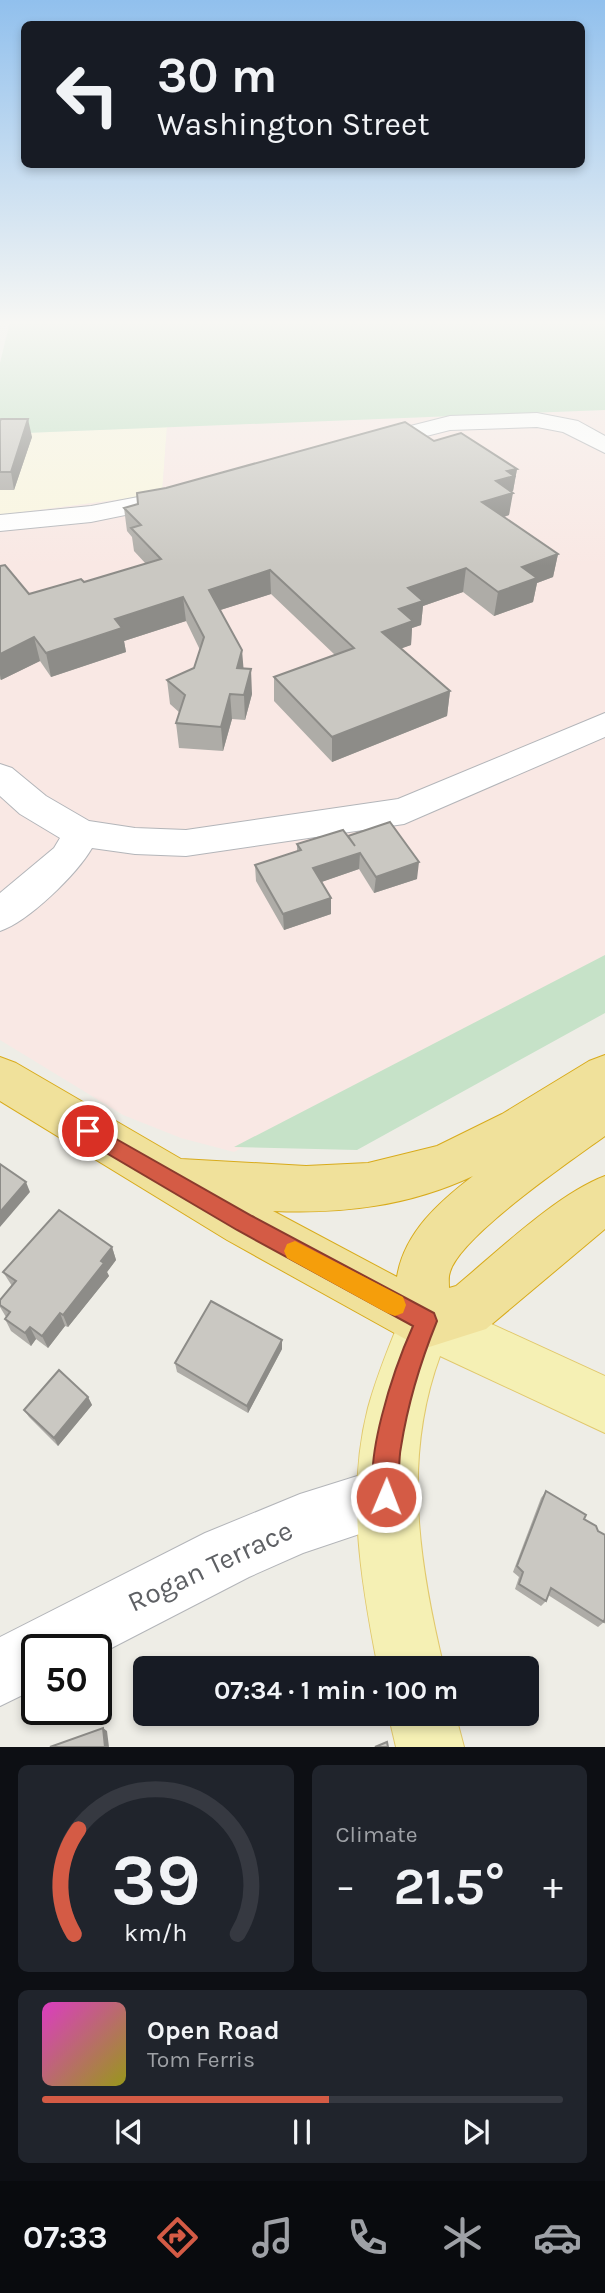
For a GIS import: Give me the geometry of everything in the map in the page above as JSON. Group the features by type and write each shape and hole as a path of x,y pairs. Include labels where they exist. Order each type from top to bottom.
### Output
{"highway":[{"path":"170,1180 227,1186 298,1188 361,1185 401,1179 429,1171 541,1117 605,1075"},
{"path":"0,1077 170,1180 426,1321 467,1310 475,1305 535,1253 605,1199"},
{"path":"426,1321 422,1278 425,1265 439,1239 497,1189 605,1110"}],"main road":[{"path":"409,1656 392,1564 386,1497 387,1459 396,1405 410,1357 426,1321 605,1405"},
{"path":"424,1726 430,1747"}],"street":[{"path":"342,451 441,424 537,420 570,426 605,446"},
{"path":"0,523 102,512 194,493"},
{"path":"0,776 33,806 82,833 135,841 186,843 404,811 605,724"},
{"path":"0,916 67,858 82,833"},
{"name":"Rogan Terrace","path":"72,1634 227,1555 300,1524 386,1497"},
{"name":"Rogan Terrace","path":"0,1673 21,1661"}],"shaded area":[{"path":"605,410 605,956 234,1152 181,1138 123,1115 0,1040 0,515 162,494 167,427"},
{"path":"167,427 162,494 0,515 0,434"}],"green space":[{"path":"0,403 605,403 605,410 0,434"},
{"path":"605,955 605,1013 357,1150 234,1147"}],"building":[{"path":"1,419 28,419 11,472 0,472"},
{"path":"405,422 434,441 461,433 517,469 507,471 514,476 496,481 513,493 482,502 558,554 522,567 537,578 498,592 466,568 408,588 423,601 399,609 413,621 382,632 450,691 332,737 274,677 354,648 270,570 209,590 242,650 237,668 251,669 244,695 230,694 221,727 176,723 185,695 167,680 194,668 204,637 183,597 115,619 122,628 46,653 34,637 0,654 0,566 5,565 29,594 81,579 84,582 161,559 131,528 141,525 124,508 138,504 137,493 166,488"},
{"path":"390,822 419,862 376,877 360,853 313,868 331,898 283,914 255,865 301,850 297,844 343,830 355,846 348,836"},
{"path":"0,1164 26,1182 0,1212"},
{"path":"59,1210 112,1247 101,1261 104,1263 63,1315 60,1313 42,1336 30,1327 25,1333 5,1319 10,1312 0,1305 0,1300 16,1281 3,1272"},
{"path":"211,1301 282,1340 247,1406 175,1363"},
{"path":"59,1370 88,1397 54,1438 24,1410"},
{"path":"546,1491 586,1515 584,1519 605,1535 604,1622 551,1588 546,1601 519,1584 523,1572 517,1566"},
{"path":"103,1728 105,1747 50,1747"},
{"path":"387,1742 388,1747 375,1747"}],"slow traffic":[{"path":"295,1251 395,1305"}],"route":[{"path":"88,1131 245,1223 426,1321 410,1357 396,1405 388,1441 386,1497"}]}
